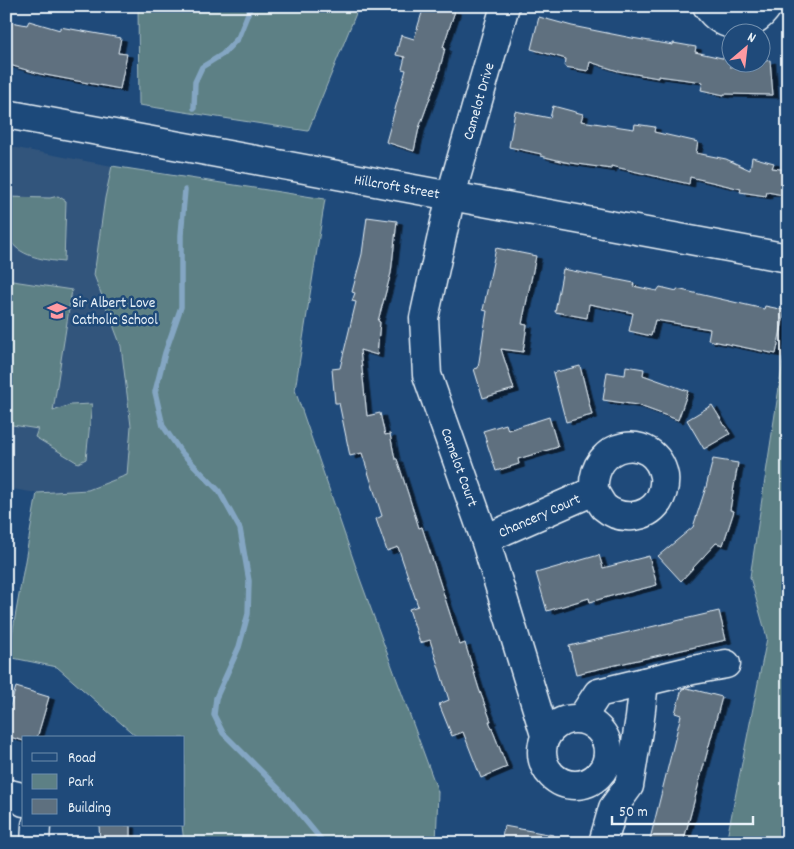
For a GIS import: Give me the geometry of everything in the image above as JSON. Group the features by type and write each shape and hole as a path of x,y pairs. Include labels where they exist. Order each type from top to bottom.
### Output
{"street":[{"name":"Camelot Drive","path":"451,195 505,6"},
{"path":"707,6 719,20 729,24 740,25 751,22 760,16 768,6"},
{"name":"Hillcroft Street","path":"6,114 788,258"},
{"name":"Camelot Court","path":"451,195 424,318 427,376 485,539 545,735"},
{"name":"Chancery Court","path":"485,539 594,491"},
{"path":"581,719 598,693 726,664"},
{"path":"603,843 613,808 629,786 644,682"},
{"path":"567,719 581,719 597,727 603,734 607,742 607,760 598,776 588,783 564,784 554,778 546,769 542,758 541,746 545,735 555,725 567,719"},
{"path":"598,776 613,808"},
{"path":"6,793 18,796 22,800"},
{"path":"35,843 36,826"}],"shaded area":[{"name":"Sir Albert Love Catholic School","path":"6,146 112,166 105,198 94,275 121,346 131,426 127,475 88,490 37,493 6,488"}],"green space":[{"path":"138,6 359,6 308,131 139,105"},
{"path":"112,166 325,199 295,390 360,579 438,792 436,843 184,843 182,826 185,826 185,736 136,736 57,667 8,657 37,493 88,490 127,475 131,426 121,346 94,275 105,198"},
{"path":"58,196 66,201 64,262 37,258 21,251 9,238 6,229 6,197 50,198"},
{"path":"6,280 72,290 53,411 70,405 92,404 86,459 78,463 35,437 38,429 6,424"},
{"path":"788,329 788,843 726,843 767,638 750,577"}],"building":[{"path":"424,6 439,6 455,11 443,47 445,48 438,76 419,128 414,151 386,142 406,70 402,69 405,57 396,55 401,35 414,39"},
{"path":"539,17 572,26 632,38 696,47 695,52 722,58 722,72 771,72 773,95 724,95 701,90 703,82 658,76 658,78 618,71 590,62 588,71 565,67 566,59 531,49"},
{"path":"6,21 27,25 29,21 60,30 60,27 121,38 118,53 127,54 120,89 40,74 6,64"},
{"path":"553,106 583,114 581,121 634,129 635,124 655,127 654,132 698,142 696,153 726,159 750,170 752,157 774,163 772,168 788,170 788,196 767,192 766,196 740,192 741,189 690,177 689,184 611,166 611,169 565,162 541,156 541,154 509,147 515,111 550,118"},
{"path":"367,217 397,221 391,273 378,321 380,322 377,355 360,350 367,416 380,413 385,435 390,434 395,459 397,459 419,528 422,527 460,645 465,643 491,721 489,721 507,767 481,778 463,732 452,736 439,704 449,700 430,640 420,643 409,609 418,606 398,547 387,551 376,519 382,516 362,453 350,456 339,403 335,403 332,369 340,368 356,302 352,301 355,293 352,292 362,254"},
{"path":"496,248 536,256 522,324 527,325 523,352 501,349 514,389 483,398 474,369 478,368 487,311 483,310"},
{"path":"563,269 634,283 633,286 657,291 660,287 677,291 677,289 764,309 765,306 785,310 776,354 708,340 710,329 655,320 651,336 629,331 633,313 589,304 587,318 555,312"},
{"path":"580,366 592,415 566,422 553,373"},
{"path":"626,366 644,369 643,375 688,391 678,420 637,405 603,400 607,372 625,375"},
{"path":"712,405 730,434 704,449 687,420"},
{"path":"549,417 558,447 518,459 519,464 496,471 483,431 506,424 508,430"},
{"path":"713,459 738,463 730,510 734,511 723,545 716,543 681,581 658,556 693,527"},
{"path":"599,555 603,568 649,556 657,585 590,602 589,598 547,611 536,573"},
{"path":"719,611 726,640 576,674 569,646"},
{"path":"16,687 49,697 38,736 22,736 22,740 6,736 6,719"},
{"path":"687,688 722,697 683,843 649,843 681,715 675,713 682,689"},
{"path":"99,826 130,826 130,843 100,843"},
{"path":"504,826 553,835 552,843 501,843"}],"waterway":[{"path":"194,108 195,82 202,67 223,54 238,38 251,6"},
{"path":"185,190 181,235 181,307 165,353 155,392 163,426 181,452 219,491 240,529 249,581 248,614 239,647 216,698 214,715 223,733 280,790 324,843"}],"place":[{"name":"Sir Albert Love Catholic School","path":"57,311"}]}
